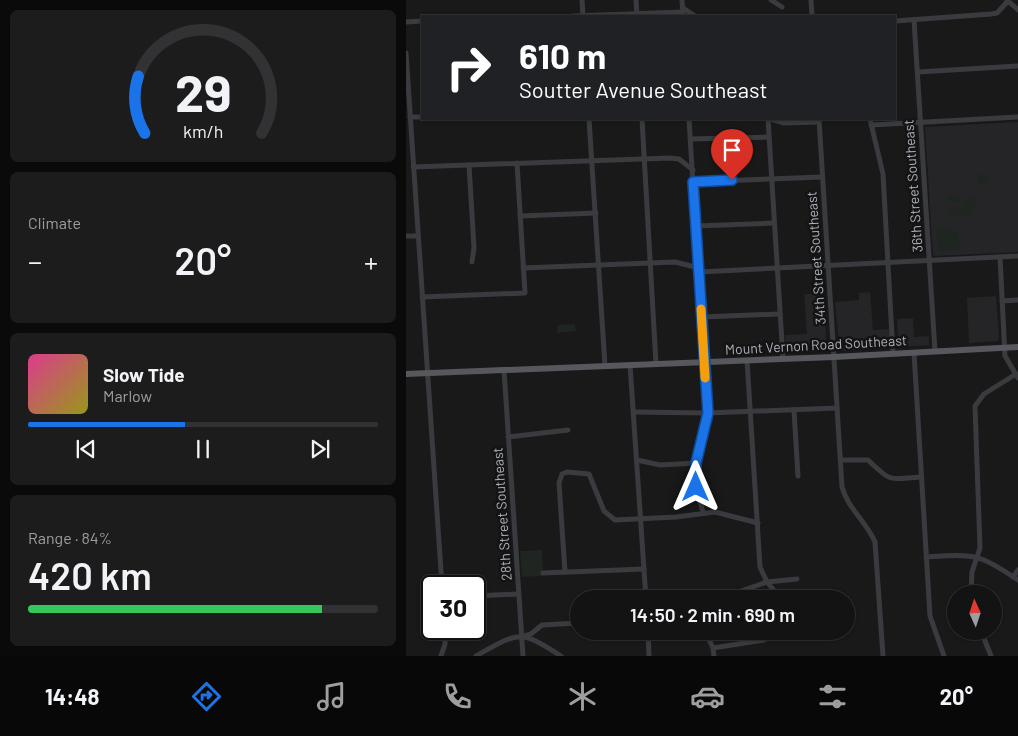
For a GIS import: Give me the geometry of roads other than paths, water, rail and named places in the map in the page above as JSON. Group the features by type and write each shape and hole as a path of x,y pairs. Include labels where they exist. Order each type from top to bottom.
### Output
{"main road":[{"name":"Mount Vernon Road Southeast","path":"406,374 834,357 1018,347"}],"street":[{"path":"582,0 583,15"},
{"path":"636,0 637,15 683,12 682,0"},
{"path":"771,0 782,7"},
{"path":"811,0 812,15"},
{"path":"896,21 997,13 1008,0 1018,10"},
{"name":"36th Street Southeast","path":"914,20 935,351"},
{"path":"406,22 421,21"},
{"path":"406,53 407,95 410,117 409,147 413,167 441,575"},
{"path":"918,72 1018,66"},
{"path":"410,117 421,116"},
{"path":"871,125 1018,118"},
{"path":"590,120 605,366"},
{"path":"642,120 656,364"},
{"path":"689,120 708,413 696,463 696,487 703,512"},
{"path":"769,120 783,359"},
{"path":"775,120 792,123 819,120"},
{"name":"34th Street Southeast","path":"819,120 837,408 845,496 854,513 871,532 875,542 883,656"},
{"path":"870,120 883,174 893,354"},
{"path":"690,139 769,137"},
{"path":"413,167 643,158 680,159 693,170"},
{"path":"422,297 525,293 517,163"},
{"path":"469,165 474,248 472,262"},
{"path":"693,182 822,177"},
{"path":"520,216 596,213"},
{"path":"696,226 774,223"},
{"path":"406,236 418,236"},
{"path":"523,268 675,262 699,270 828,266 1018,256"},
{"path":"971,585 972,572 978,557 975,406 984,394 1017,376 1005,356 1000,257"},
{"path":"1002,300 1018,300"},
{"path":"702,317 780,314"},
{"path":"914,353 930,616 944,656"},
{"path":"748,360 760,567 767,582 774,590"},
{"path":"630,365 645,590"},
{"name":"28th Street Southeast","path":"504,370 523,656"},
{"path":"633,412 708,413 837,408"},
{"path":"794,410 798,476"},
{"path":"508,437 568,430"},
{"path":"636,460 660,465 696,463"},
{"path":"841,460 868,460 878,472 889,478 921,477"},
{"path":"565,572 559,483 562,474 567,472 585,472 589,474 607,514 621,521 676,517 703,512 726,514 751,523 758,523"},
{"path":"926,557 968,555 978,557 1016,578 1018,570"},
{"path":"544,573 644,569"},
{"path":"744,590 767,582 797,579"},
{"path":"486,595 518,594"},
{"path":"476,656 503,641 531,634 542,625 570,623"},
{"path":"521,636 534,639 561,656"},
{"path":"441,656 445,640"},
{"path":"648,640 649,656"},
{"path":"709,640 713,648 714,656"},
{"path":"713,648 764,640"},
{"path":"985,640 991,656"}]}
